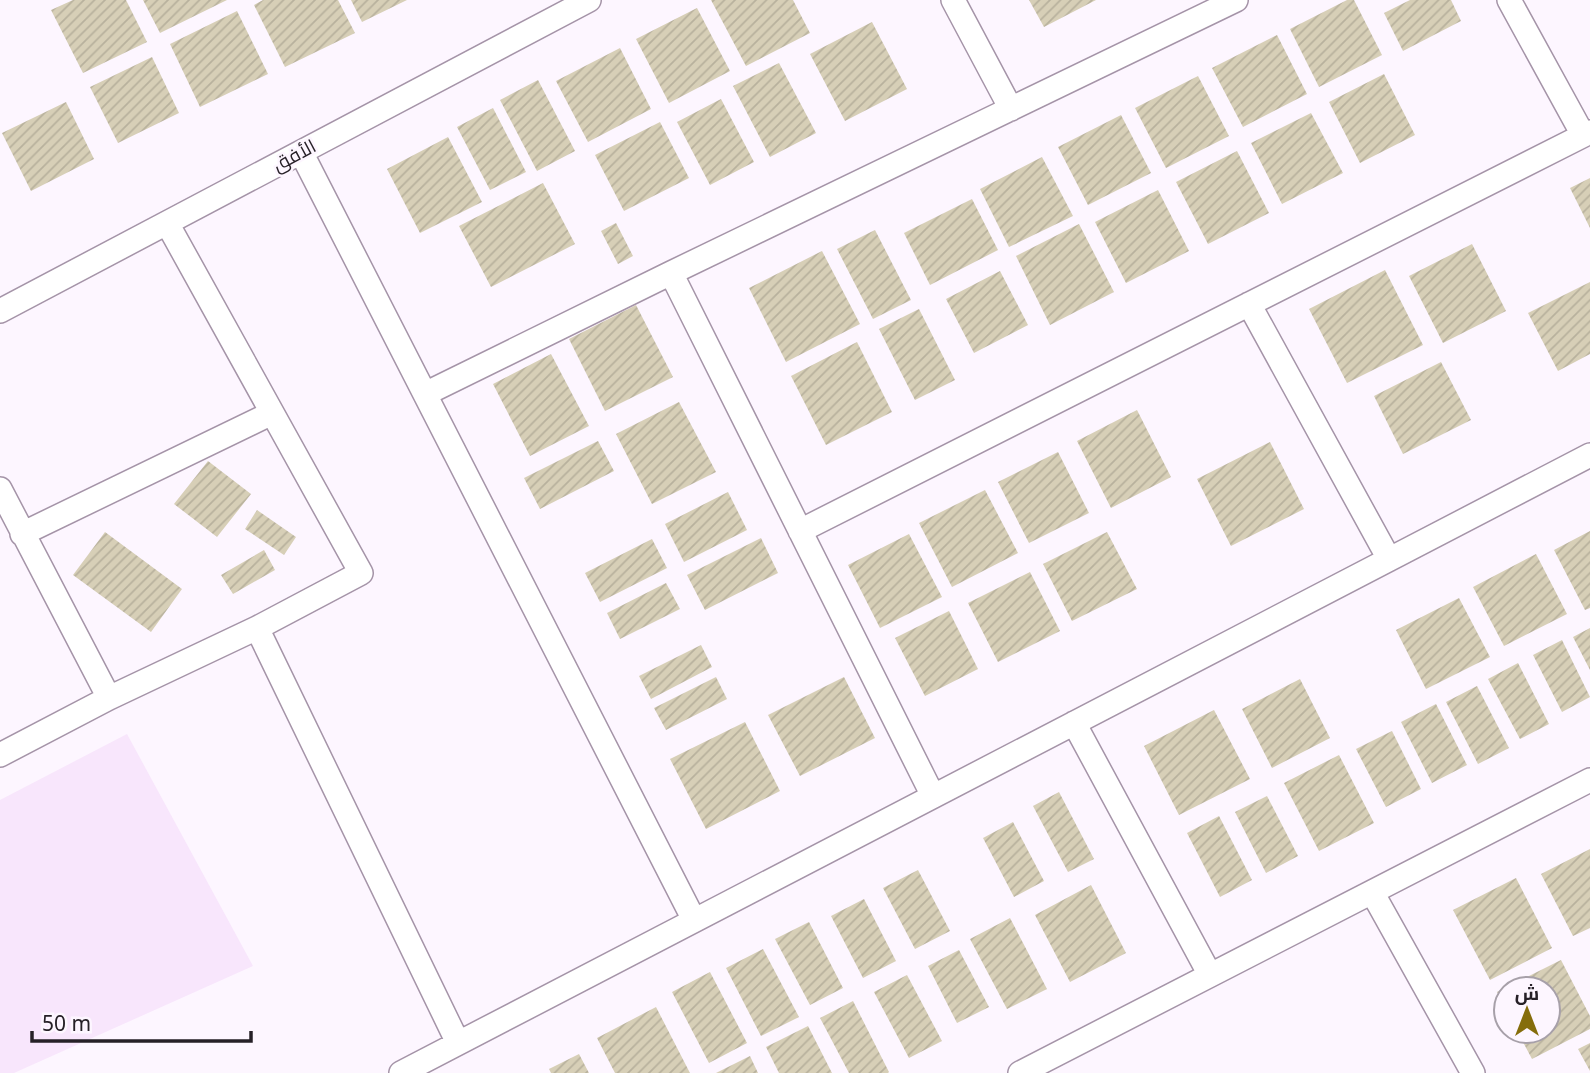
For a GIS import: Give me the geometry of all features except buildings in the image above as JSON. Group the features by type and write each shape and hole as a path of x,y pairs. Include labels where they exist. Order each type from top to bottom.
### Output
{"street":[{"name":"الأفق","path":"0,311 589,0"},
{"path":"953,0 1011,109"},
{"path":"425,394 1236,0"},
{"path":"800,531 1587,134 1509,0"},
{"path":"301,152 694,920"},
{"path":"0,755 109,698 257,628 361,573 167,223"},
{"path":"671,273 933,796"},
{"path":"1249,304 1389,559"},
{"path":"22,534 272,413"},
{"path":"401,1073 1590,455"},
{"path":"0,489 109,698"},
{"path":"257,628 458,1043"},
{"path":"1074,723 1210,975"},
{"path":"1020,1073 1590,780"},
{"path":"1372,892 1473,1073"}],"shaded area":[{"path":"127,734 253,966 14,1073 0,1073 0,800"}]}
